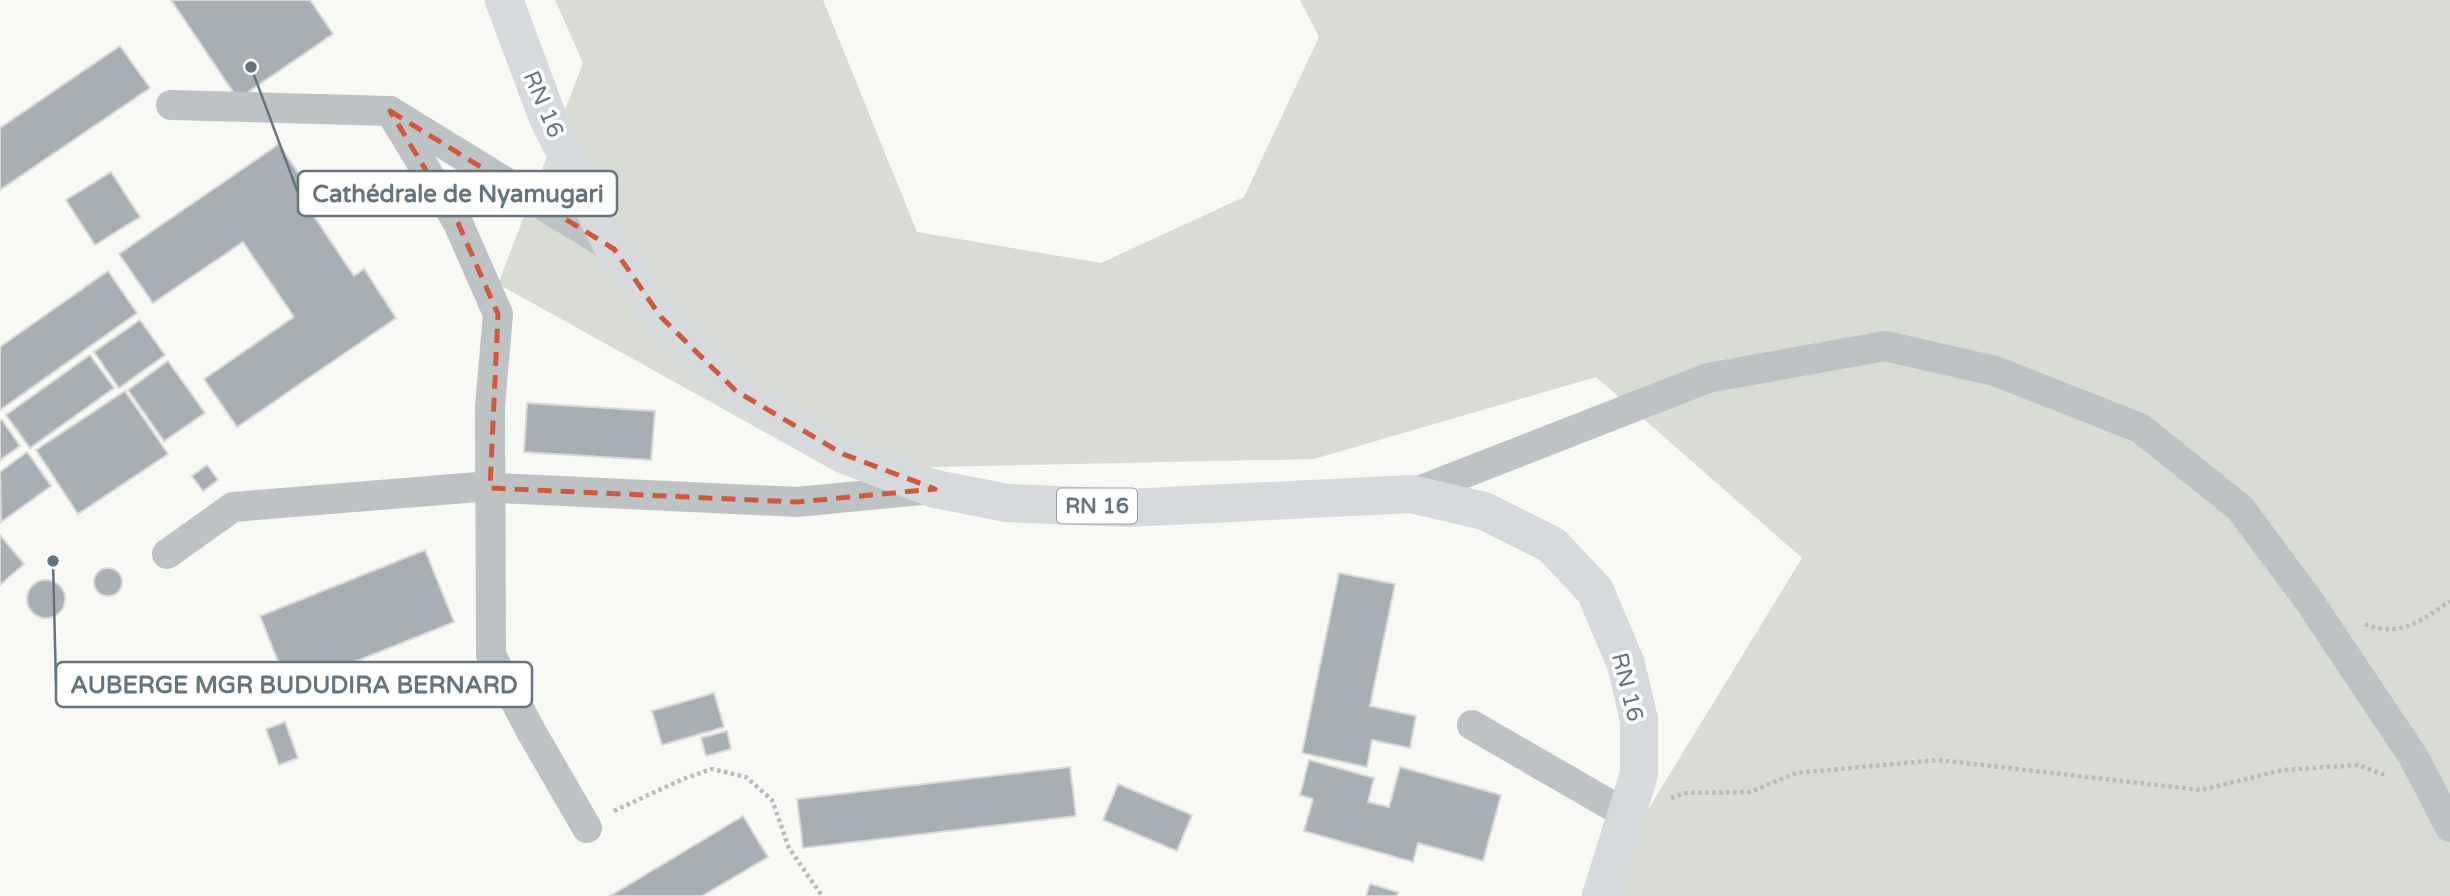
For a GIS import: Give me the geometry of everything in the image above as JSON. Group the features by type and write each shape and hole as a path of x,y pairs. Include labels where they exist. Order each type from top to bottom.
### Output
{"main road":[{"name":"RN 16","path":"503,0 548,118 614,249 661,317 737,391 842,454 935,489 1007,503 1127,508 1410,494 1484,511 1552,545 1594,591 1626,664 1639,720 1639,774 1601,896"}],"street":[{"path":"171,105 390,111 614,249"},
{"path":"390,111 458,223 498,314 490,406 491,654 532,733 587,828"},
{"path":"1410,494 1708,378 1885,346 1995,371 2140,428 2241,508 2307,598 2413,756 2450,827"},
{"path":"167,554 233,507 490,488 797,502 935,489"},
{"path":"1472,725 1626,814"}],"path":[{"path":"2364,624 2375,629 2413,626 2450,601"},
{"path":"1626,814 1686,793 1750,792 1796,773 1938,760 2201,790 2283,770 2358,765 2432,793"},
{"path":"587,828 638,798 702,772 712,769 746,776 772,800 789,848 822,896"}],"highlighted area":[{"path":"390,111 614,249 661,317 736,391 843,454 935,489 797,502 490,488 498,314 458,223"}],"shaded area":[{"path":"555,0 823,0 917,232 1101,263 1244,197 1319,37 1300,0 2450,0 2450,896 1595,896 1802,558 1596,377 1314,459 831,469 498,284 583,63"}],"building":[{"path":"171,0 310,0 333,34 238,99"},
{"path":"120,46 150,88 0,190 0,128"},
{"path":"279,144 312,194 303,200 354,276 364,269 396,318 237,427 204,379 294,317 243,242 153,303 119,254"},
{"path":"111,172 140,217 95,245 66,200"},
{"path":"108,271 137,313 0,410 0,347"},
{"path":"140,320 165,355 119,388 94,352"},
{"path":"90,355 114,388 30,448 6,415"},
{"path":"168,361 205,413 164,441 128,390"},
{"path":"125,391 168,454 78,514 36,450"},
{"path":"527,403 655,411 651,460 524,452"},
{"path":"2,420 20,446 0,460 0,421"},
{"path":"27,452 51,486 1,522 0,472"},
{"path":"207,465 218,480 203,491 192,476"},
{"path":"0,535 24,564 0,585"},
{"path":"425,550 454,622 289,688 260,616"},
{"path":"108,568 118,572 122,582 118,592 108,596 98,592 94,582 98,572"},
{"path":"1339,573 1395,584 1370,706 1416,716 1410,748 1372,740 1367,767 1302,753"},
{"path":"46,580 60,585 65,599 60,613 46,618 32,613 27,599 32,585"},
{"path":"714,693 724,727 662,745 652,711"},
{"path":"285,722 298,758 279,765 266,729"},
{"path":"727,731 731,749 706,756 701,738"},
{"path":"1309,760 1374,778 1368,802 1389,807 1400,767 1501,795 1483,861 1418,843 1413,862 1304,831 1313,799 1300,795"},
{"path":"1070,767 1076,816 803,848 797,799"},
{"path":"1118,784 1192,815 1177,851 1103,820"},
{"path":"743,816 768,857 702,896 610,896"},
{"path":"1370,884 1398,892 1397,896 1366,896"}],"place":[{"name":"Cathédrale de Nyamugari","path":"251,67"},
{"name":"AUBERGE MGR BUDUDIRA BERNARD","path":"53,561"}]}
